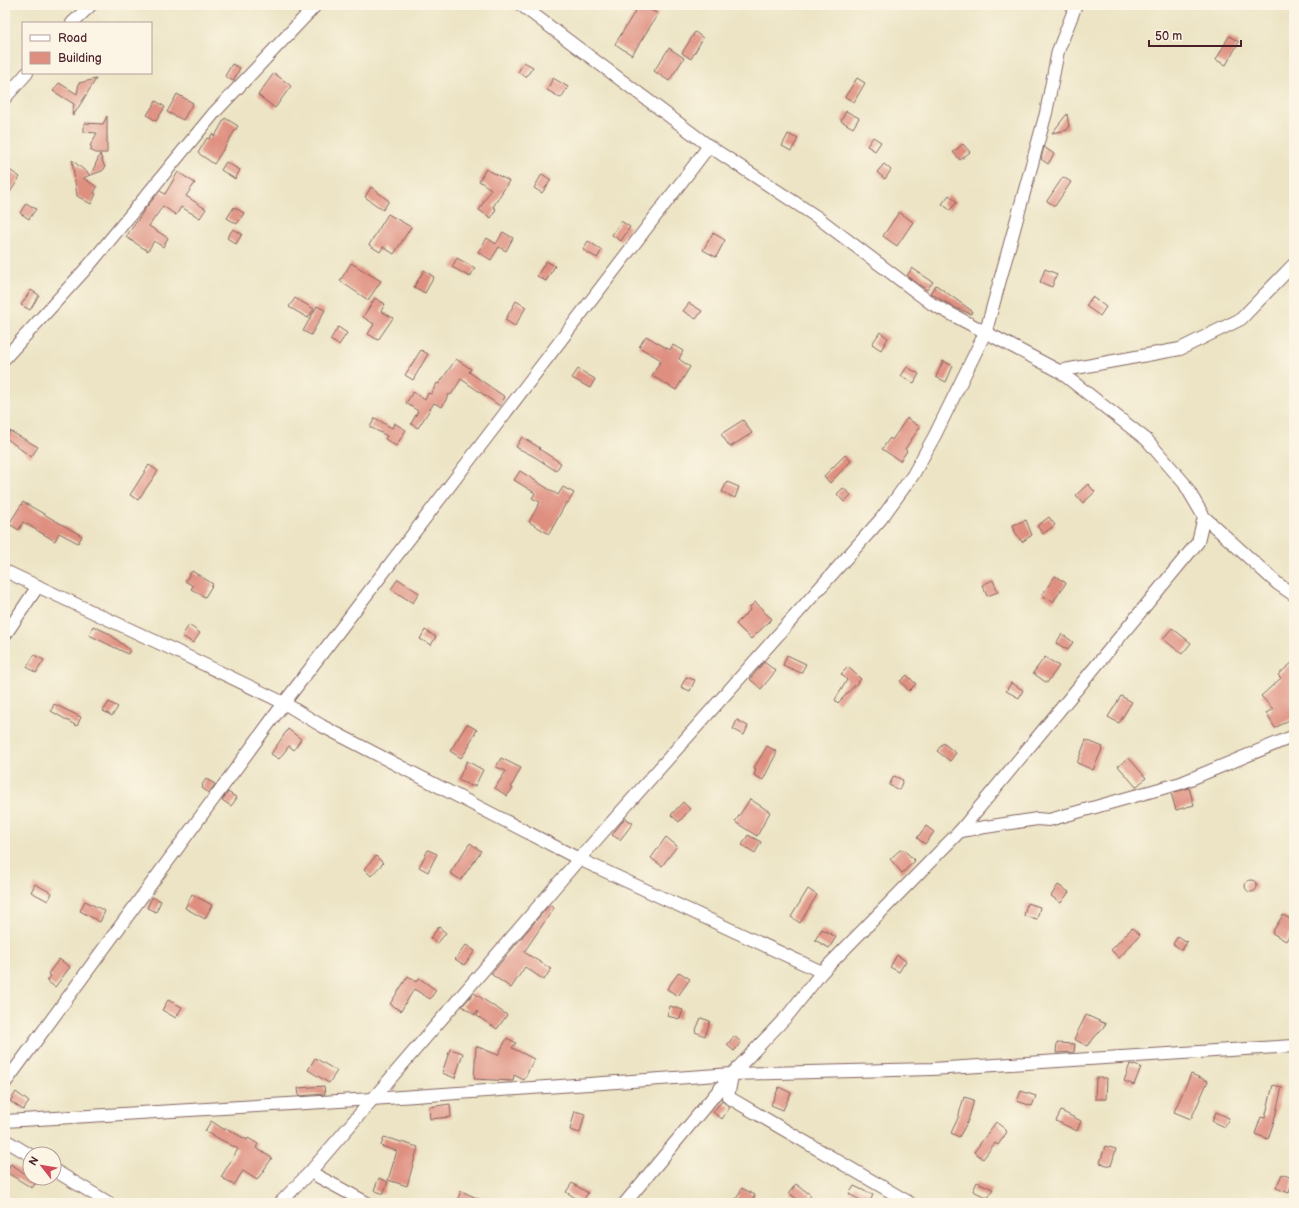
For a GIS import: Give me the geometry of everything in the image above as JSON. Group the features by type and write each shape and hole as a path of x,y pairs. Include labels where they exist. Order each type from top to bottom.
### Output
{"street":[{"path":"73,22 91,5"},
{"path":"5,358 91,263 214,113 316,5"},
{"path":"521,5 709,146 817,217 932,304 986,331 1059,371 1147,440 1184,483 1204,517 1278,584 1294,595"},
{"path":"280,1203 310,1172 579,859 881,519 913,475 935,435 986,331 1046,113 1058,51 1076,5"},
{"path":"5,98 26,74"},
{"path":"5,1083 284,703 709,146"},
{"path":"1059,371 1180,349 1241,319 1294,264"},
{"path":"625,1203 732,1074 788,1015 822,972 960,832 1198,542 1204,517"},
{"path":"5,571 284,703 322,726 579,859 822,972"},
{"path":"5,635 38,586"},
{"path":"960,832 1037,819 1049,820 1174,785 1294,736"},
{"path":"5,1121 372,1099 732,1074 932,1069 1294,1046"},
{"path":"732,1074 728,1097 910,1203"},
{"path":"5,1140 22,1150"},
{"path":"310,1172 367,1203"},
{"path":"62,1175 109,1203"}],"building":[{"path":"639,5 642,5 658,14 632,55 615,44"},
{"path":"695,32 703,38 691,59 682,53"},
{"path":"1229,36 1239,42 1226,65 1216,60"},
{"path":"669,48 684,58 669,81 654,71"},
{"path":"524,62 533,67 526,77 518,72"},
{"path":"232,64 240,68 233,81 225,76"},
{"path":"274,73 291,86 275,108 258,95"},
{"path":"553,78 568,87 561,98 547,90"},
{"path":"857,78 865,83 854,102 845,97"},
{"path":"96,79 73,116 74,104 53,91 59,83 77,94 79,83"},
{"path":"177,94 193,103 183,120 167,112"},
{"path":"156,101 165,107 156,121 147,115"},
{"path":"846,111 859,118 853,128 841,121"},
{"path":"1067,114 1069,127 1067,130 1052,133"},
{"path":"107,116 107,153 96,153 90,150 92,147 90,146 97,133 84,132 84,123 103,124"},
{"path":"225,118 238,126 214,164 198,153 207,138 209,139 212,134 215,136"},
{"path":"788,134 798,139 791,151 782,146"},
{"path":"873,137 881,142 875,151 867,146"},
{"path":"963,144 970,152 960,160 953,152"},
{"path":"1044,147 1054,154 1048,164 1041,159"},
{"path":"100,154 105,168 102,171 91,175"},
{"path":"72,160 90,175 83,178 97,187 94,193 96,194 91,204 77,196"},
{"path":"226,162 240,170 235,179 221,170"},
{"path":"884,164 891,170 885,179 877,172"},
{"path":"5,167 20,177 5,200"},
{"path":"486,169 509,181 493,207 496,209 491,218 479,210 491,189 479,181"},
{"path":"178,172 195,183 186,196 206,209 200,218 181,207 176,215 163,206 149,226 168,238 163,247 154,241 148,251 126,237 147,206 160,191 165,194"},
{"path":"542,174 551,180 542,193 534,188"},
{"path":"1063,177 1071,182 1055,206 1047,201"},
{"path":"371,187 389,201 383,210 365,197"},
{"path":"949,195 957,202 950,210 942,204"},
{"path":"26,203 36,209 29,219 20,213"},
{"path":"234,207 244,213 237,224 227,218"},
{"path":"899,212 913,222 897,246 883,236"},
{"path":"388,214 411,227 394,254 383,247 380,252 369,245"},
{"path":"621,221 630,227 621,241 612,235"},
{"path":"233,229 242,234 236,244 227,238"},
{"path":"503,232 513,238 506,251 499,247 491,260 478,252 487,238 496,244"},
{"path":"713,233 725,240 716,257 703,250"},
{"path":"588,241 602,250 597,258 583,250"},
{"path":"457,258 475,268 470,277 452,267"},
{"path":"546,261 555,266 546,281 537,276"},
{"path":"351,263 381,281 368,300 340,281"},
{"path":"912,268 933,282 927,290 907,276"},
{"path":"1045,269 1057,274 1052,287 1040,282"},
{"path":"424,270 434,277 425,293 414,287"},
{"path":"936,285 972,311 971,314 958,309 930,293"},
{"path":"31,290 39,295 30,310 21,305"},
{"path":"1092,297 1106,307 1100,316 1086,306"},
{"path":"295,298 314,309 308,318 289,307"},
{"path":"375,298 385,304 381,311 393,318 378,340 368,334 374,324 363,317"},
{"path":"516,301 526,307 515,326 505,320"},
{"path":"689,303 702,311 696,319 683,311"},
{"path":"317,306 325,310 311,335 303,331"},
{"path":"338,327 347,333 339,345 330,340"},
{"path":"880,332 888,338 881,350 872,344"},
{"path":"646,336 670,350 673,345 683,351 679,359 690,367 676,390 652,376 661,360 639,347"},
{"path":"421,350 428,354 413,380 405,375"},
{"path":"456,359 471,369 469,372 505,397 500,406 461,379 451,395 449,394 442,407 434,403 418,428 411,424 418,411 406,403 413,392 425,400 428,393 431,394 437,383 439,384"},
{"path":"943,361 953,366 946,382 936,377"},
{"path":"907,367 919,374 914,383 901,376"},
{"path":"578,369 595,379 590,388 572,378"},
{"path":"375,418 392,428 394,423 406,430 396,446 385,439 387,436 370,427"},
{"path":"907,418 920,427 905,449 907,451 900,461 882,449 890,438 892,440"},
{"path":"743,420 752,433 730,447 721,434"},
{"path":"10,431 38,447 31,457 6,438"},
{"path":"522,437 561,463 556,471 535,457 516,447"},
{"path":"845,455 851,461 830,483 824,476"},
{"path":"149,465 158,471 138,500 130,495"},
{"path":"520,471 558,495 563,487 574,493 568,503 566,503 549,534 529,522 540,502 532,498 535,493 514,480"},
{"path":"727,482 739,487 735,498 722,492"},
{"path":"1088,484 1095,492 1083,503 1076,495"},
{"path":"843,488 851,495 844,502 837,494"},
{"path":"23,502 82,536 78,543 59,533 55,541 23,522 19,530 9,524"},
{"path":"1049,517 1055,525 1043,534 1037,526"},
{"path":"1026,520 1032,535 1022,542 1015,532 1013,525"},
{"path":"192,571 213,584 205,597 191,589 193,586 185,581"},
{"path":"1055,576 1066,583 1053,602 1042,595"},
{"path":"398,579 419,593 413,603 391,589"},
{"path":"993,580 998,592 987,596 982,585"},
{"path":"755,602 772,619 751,639 736,624 750,610 749,608"},
{"path":"189,625 200,633 193,643 182,636"},
{"path":"93,626 108,633 130,650 128,654 89,635"},
{"path":"1172,628 1191,643 1182,654 1163,639"},
{"path":"425,630 436,637 431,645 420,639"},
{"path":"1062,634 1073,642 1068,650 1056,643"},
{"path":"34,655 44,660 36,673 27,667"},
{"path":"787,655 806,664 801,673 783,665"},
{"path":"1045,657 1059,666 1047,683 1033,673"},
{"path":"1294,661 1294,717 1275,728 1266,713 1273,709 1261,696 1281,678 1278,675"},
{"path":"764,662 776,671 761,689 750,679"},
{"path":"848,667 861,679 838,703 835,700 847,680 841,674"},
{"path":"907,675 916,684 909,691 900,681"},
{"path":"686,677 695,680 690,691 681,687"},
{"path":"1011,683 1023,690 1019,698 1006,691"},
{"path":"1121,696 1132,702 1119,723 1108,717"},
{"path":"109,702 118,707 112,716 103,711"},
{"path":"54,704 81,717 77,726 51,711"},
{"path":"737,720 748,726 744,735 733,729"},
{"path":"467,724 477,730 469,744 470,745 461,758 450,751"},
{"path":"288,729 301,739 294,750 289,746 279,759 271,754"},
{"path":"1086,740 1103,747 1093,770 1077,763"},
{"path":"943,743 956,753 950,761 937,751"},
{"path":"767,746 777,752 763,780 754,775 756,769 754,768"},
{"path":"501,758 521,768 511,787 513,788 507,796 495,788 506,771 496,767"},
{"path":"1129,758 1146,778 1136,787 1118,766"},
{"path":"467,761 483,770 475,786 471,786 458,780"},
{"path":"894,776 903,780 899,790 889,785"},
{"path":"206,779 215,784 209,793 202,788 202,785"},
{"path":"1189,788 1194,805 1176,810 1171,793"},
{"path":"228,792 237,798 231,806 222,800"},
{"path":"750,799 770,812 757,836 735,822"},
{"path":"683,802 690,809 679,822 671,815"},
{"path":"625,818 633,823 620,840 612,835"},
{"path":"926,826 934,832 925,844 917,838"},
{"path":"748,835 761,842 755,853 742,845"},
{"path":"666,837 677,846 662,866 651,858"},
{"path":"470,843 481,851 461,880 450,873"},
{"path":"428,850 437,854 428,872 419,867"},
{"path":"900,850 904,850 915,861 902,873 890,859"},
{"path":"376,856 383,863 371,876 364,869"},
{"path":"1249,880 1253,880 1257,886 1253,892 1249,892 1245,888 1245,884"},
{"path":"35,884 52,893 48,901 31,892"},
{"path":"1058,885 1069,892 1061,903 1051,896"},
{"path":"808,889 817,895 800,923 791,917"},
{"path":"192,894 212,905 205,919 185,908"},
{"path":"152,897 161,901 156,912 147,908"},
{"path":"85,901 105,911 100,922 80,911"},
{"path":"1027,903 1040,907 1037,919 1024,916"},
{"path":"549,905 554,908 524,952 551,969 544,980 525,967 511,988 491,974"},
{"path":"1283,915 1294,921 1294,926 1286,941 1272,933"},
{"path":"439,927 446,933 437,944 430,938"},
{"path":"1132,928 1140,935 1119,958 1111,950"},
{"path":"822,929 836,937 829,948 815,940"},
{"path":"1178,936 1187,942 1182,950 1173,944"},
{"path":"466,945 475,951 464,965 455,959"},
{"path":"897,955 906,961 899,972 890,967"},
{"path":"59,959 70,967 55,987 47,981 51,976 48,974"},
{"path":"679,972 690,979 678,996 667,989"},
{"path":"408,976 416,982 419,978 436,990 430,999 414,989 401,1011 390,1004"},
{"path":"474,993 507,1015 497,1029 477,1016 478,1012 476,1012 475,1015 462,1006"},
{"path":"168,1000 182,1007 176,1018 162,1010"},
{"path":"670,1006 683,1010 680,1019 667,1016"},
{"path":"1086,1015 1106,1024 1087,1046 1074,1039"},
{"path":"701,1018 710,1021 705,1036 695,1032"},
{"path":"734,1036 741,1042 734,1051 727,1045"},
{"path":"507,1038 516,1043 512,1048 534,1059 524,1080 514,1075 513,1081 474,1079 476,1046 498,1055"},
{"path":"1057,1043 1075,1044 1074,1052 1056,1053"},
{"path":"450,1049 463,1053 455,1078 442,1073"},
{"path":"315,1058 337,1071 329,1083 308,1070"},
{"path":"1130,1064 1141,1067 1134,1085 1124,1081"},
{"path":"1191,1074 1208,1081 1191,1119 1174,1112"},
{"path":"1096,1078 1107,1078 1106,1099 1095,1099"},
{"path":"1273,1085 1282,1087 1268,1139 1255,1134 1261,1117 1265,1118"},
{"path":"324,1086 325,1094 299,1096 298,1088"},
{"path":"779,1087 791,1093 783,1110 771,1105"},
{"path":"1021,1091 1036,1096 1032,1106 1017,1101"},
{"path":"16,1092 29,1102 23,1110 10,1101"},
{"path":"964,1097 974,1100 968,1121 959,1137 951,1133 958,1118"},
{"path":"722,1101 730,1107 722,1119 713,1112"},
{"path":"450,1104 451,1117 430,1119 429,1107"},
{"path":"575,1111 585,1114 580,1133 570,1130"},
{"path":"1061,1111 1081,1121 1077,1131 1056,1121"},
{"path":"1216,1112 1229,1118 1225,1127 1212,1121"},
{"path":"211,1121 225,1130 226,1128 247,1140 248,1138 258,1144 256,1148 272,1158 257,1180 243,1171 234,1185 221,1177 238,1149 205,1131"},
{"path":"996,1122 1007,1132 998,1145 995,1143 983,1159 974,1152"},
{"path":"384,1137 418,1147 407,1186 388,1180 397,1151 381,1146"},
{"path":"1105,1146 1116,1149 1111,1166 1100,1163"},
{"path":"11,1164 22,1172 22,1182 6,1172"},
{"path":"1282,1174 1294,1179 1289,1193 1276,1188"},
{"path":"379,1178 388,1182 383,1194 374,1190"},
{"path":"977,1182 993,1189 988,1198 973,1191"},
{"path":"572,1183 588,1193 582,1202 566,1192"},
{"path":"796,1184 811,1195 806,1203 802,1203 789,1193"},
{"path":"854,1186 873,1195 869,1203 866,1203 849,1194"},
{"path":"742,1188 755,1195 751,1203 734,1203"},
{"path":"461,1191 488,1203 456,1203"}]}
